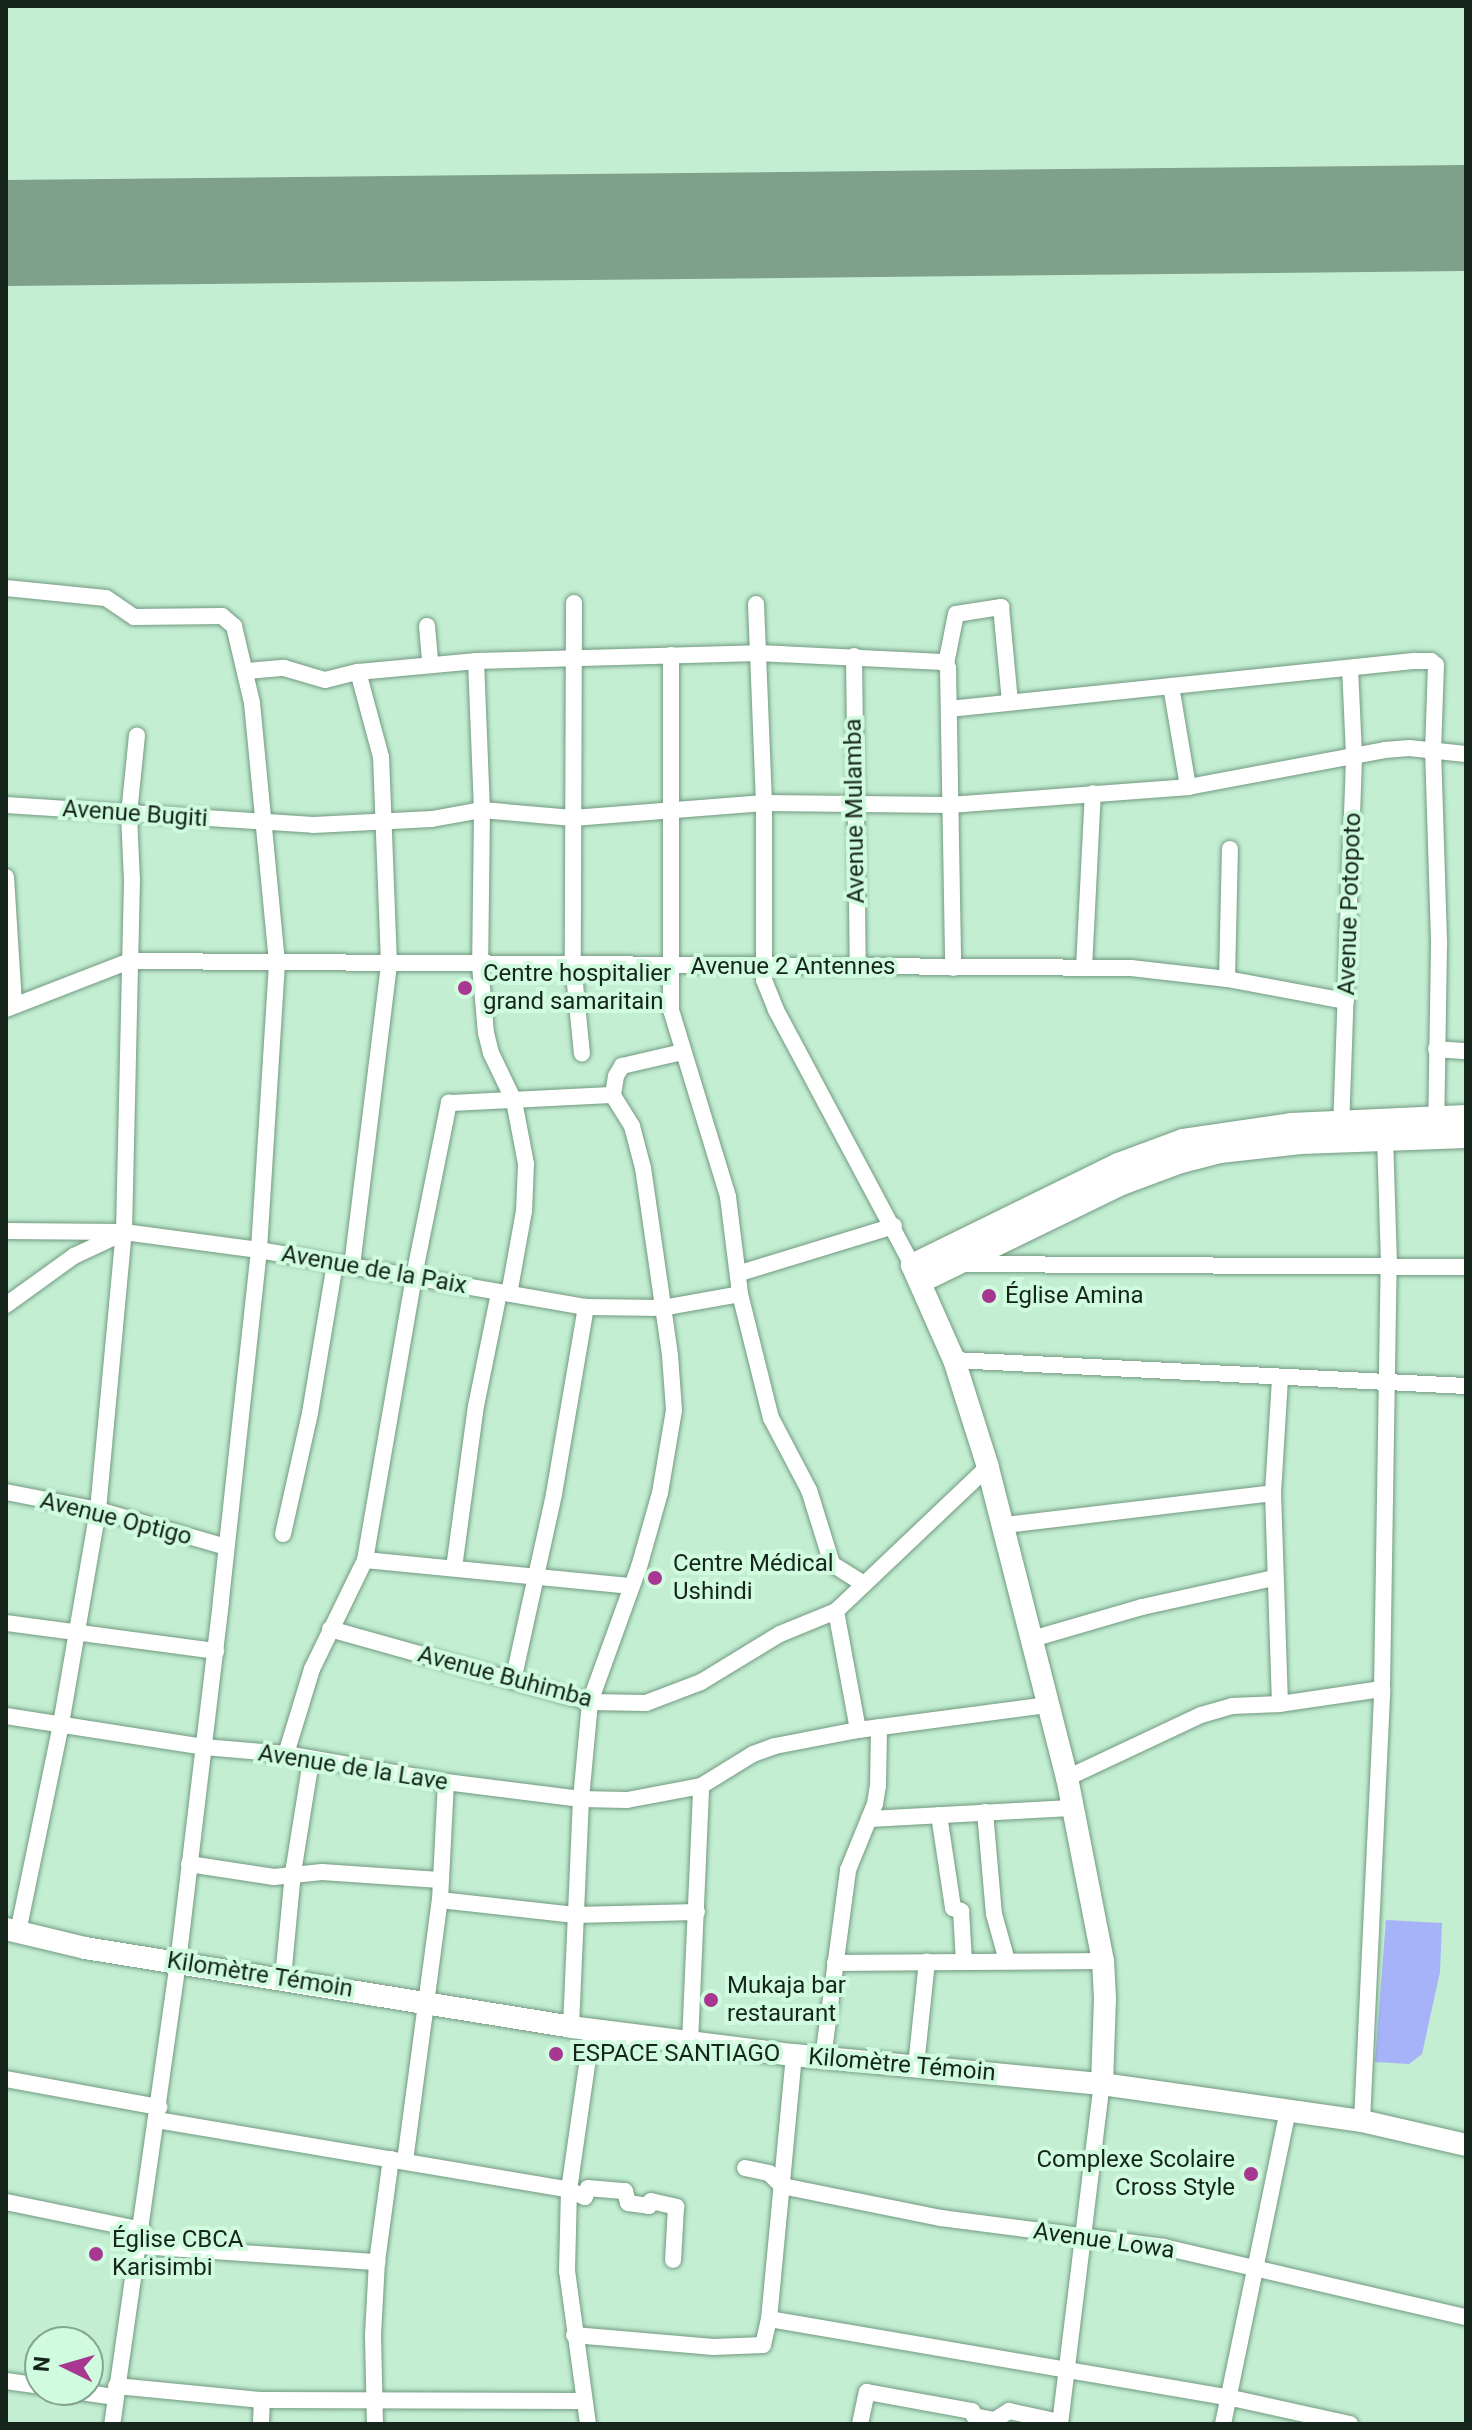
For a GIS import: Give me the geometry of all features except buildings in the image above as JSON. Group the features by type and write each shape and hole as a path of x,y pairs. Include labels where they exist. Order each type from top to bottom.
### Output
{"main road":[{"path":"916,1274 953,1264 1122,1184 1220,1152 1341,1130 1385,1139 1466,1116"},
{"path":"916,1274 1156,1147 1237,1129 1436,1127 1466,1137"},
{"path":"1156,1147 1165,1168"},
{"path":"916,1274 954,1360 988,1467 1067,1778 1103,1961 1102,2084"},
{"name":"Kilomètre Témoin","path":"12,1930 85,1948 426,2001 581,2029 794,2055 1102,2084 1362,2121 1466,2145"}],"street":[{"path":"6,588 106,598 134,617 222,616 234,626 247,671 277,963 259,1250 216,1651 158,2113 112,2424"},
{"path":"574,603 573,964 582,1054"},
{"path":"756,604 764,803 762,967 776,1010 894,1226 916,1274"},
{"path":"953,968 946,664 956,614 1001,607 1010,702"},
{"path":"427,626 430,664"},
{"path":"247,671 284,668 325,680 358,672 476,661 758,653 938,660 946,664"},
{"path":"671,655 668,810 671,1010 728,1197 740,1273 740,1294 757,1373 776,1434 809,1490 829,1559 835,1567 864,1584"},
{"name":"Avenue Mulamba","path":"854,656 858,967"},
{"path":"454,1568 476,1406 524,1211 526,1164 514,1101 491,1053 480,965 482,810 476,661"},
{"path":"949,709 1416,661 1431,661 1436,665 1433,749 1439,945 1436,1127"},
{"name":"Avenue Potopoto","path":"1341,1130 1354,755 1350,668"},
{"path":"283,1534 343,1265 389,964 381,757 358,672"},
{"path":"1171,686 1188,787"},
{"path":"12,1930 61,1724 98,1510 124,1232 130,961 129,814 137,735"},
{"name":"Avenue Bugiti","path":"6,805 264,824 432,819 482,810 573,818 764,803 951,805 1188,787 1354,755 1409,748 1466,754"},
{"path":"1084,968 1093,793"},
{"path":"1227,979 1230,849"},
{"path":"6,877 11,938 8,973 10,1006"},
{"name":"Avenue 2 Antennes","path":"10,1006 130,961 1131,968 1227,979 1346,1001"},
{"path":"1436,1049 1466,1051"},
{"path":"588,2424 582,2401 567,2278 569,2190 581,2029 575,1915 581,1799 590,1702 632,1586 660,1493 674,1410 643,1168 632,1126 613,1095 616,1076 622,1066 682,1052"},
{"path":"286,1754 312,1669 365,1560 414,1276 449,1103 613,1095"},
{"path":"1362,2121 1382,1689 1389,1264 1385,1139"},
{"path":"740,1273 894,1226"},
{"name":"Avenue de la Paix","path":"6,1231 124,1232 259,1250 586,1307 662,1308 740,1294"},
{"path":"6,1305 74,1256 124,1232"},
{"path":"953,1264 1163,1267 1389,1264 1466,1267"},
{"path":"513,1681 538,1575 586,1307"},
{"path":"954,1360 1280,1379 1466,1386"},
{"path":"1280,1379 1273,1493 1280,1704"},
{"name":"Avenue Buhimba","path":"330,1629 590,1702 646,1703 673,1695 780,1634 836,1611 988,1467"},
{"name":"Avenue Optigo","path":"6,1492 98,1510 226,1547"},
{"path":"1005,1525 1273,1493"},
{"path":"365,1560 632,1586"},
{"path":"1032,1639 1142,1607 1274,1578"},
{"path":"836,1611 858,1730"},
{"path":"6,1623 216,1651"},
{"path":"1067,1778 1201,1715 1232,1706 1280,1704 1382,1689"},
{"path":"690,2043 701,1786 753,1754 858,1730 1048,1705"},
{"name":"Avenue de la Lave","path":"6,1716 204,1747 286,1754 446,1782 581,1799 627,1800 701,1786"},
{"path":"823,2058 848,1870 869,1819 878,1786 879,1727"},
{"path":"283,1978 293,1873 311,1760"},
{"path":"375,2424 377,2262 426,2001 440,1900 446,1782"},
{"path":"869,1819 1072,1808"},
{"path":"985,1812 994,1914 1007,1961"},
{"path":"939,1815 953,1908 961,1911 964,1962"},
{"path":"189,1864 274,1877 293,1873 440,1880"},
{"path":"440,1900 575,1915 697,1912"},
{"path":"835,1963 1103,1961"},
{"path":"916,2066 927,1962"},
{"path":"574,2335 713,2347 763,2345 769,2319 794,2055"},
{"path":"6,2079 158,2113 569,2190 585,2197 588,2188 625,2191 628,2203 649,2206 651,2201 676,2207 673,2260"},
{"path":"860,2424 867,2392 972,2411 974,2416 995,2420 1009,2411 1060,2423 1102,2084"},
{"path":"1223,2424 1288,2109"},
{"name":"Avenue Lowa","path":"745,2168 769,2173 782,2186 941,2218 1164,2247 1466,2317"},
{"path":"6,2202 141,2238 377,2262"},
{"path":"769,2319 1069,2368 1227,2397 1350,2424"},
{"path":"104,2391 262,2400 582,2401"},
{"path":"261,2424 262,2400"}],"shaded area":[{"path":"1386,1920 1442,1923 1440,1972 1422,2054 1409,2064 1375,2062"}],"runway":[{"path":"6,233 1466,218"}],"place":[{"name":"Centre hospitalier grand samaritain","path":"465,988"},
{"name":"Église Amina","path":"989,1296"},
{"name":"Centre Médical Ushindi","path":"655,1578"},
{"name":"Mukaja bar restaurant","path":"711,2000"},
{"name":"ESPACE SANTIAGO","path":"556,2054"},
{"name":"Complexe Scolaire Cross Style","path":"1251,2174"},
{"name":"Église CBCA Karisimbi","path":"96,2254"}]}
